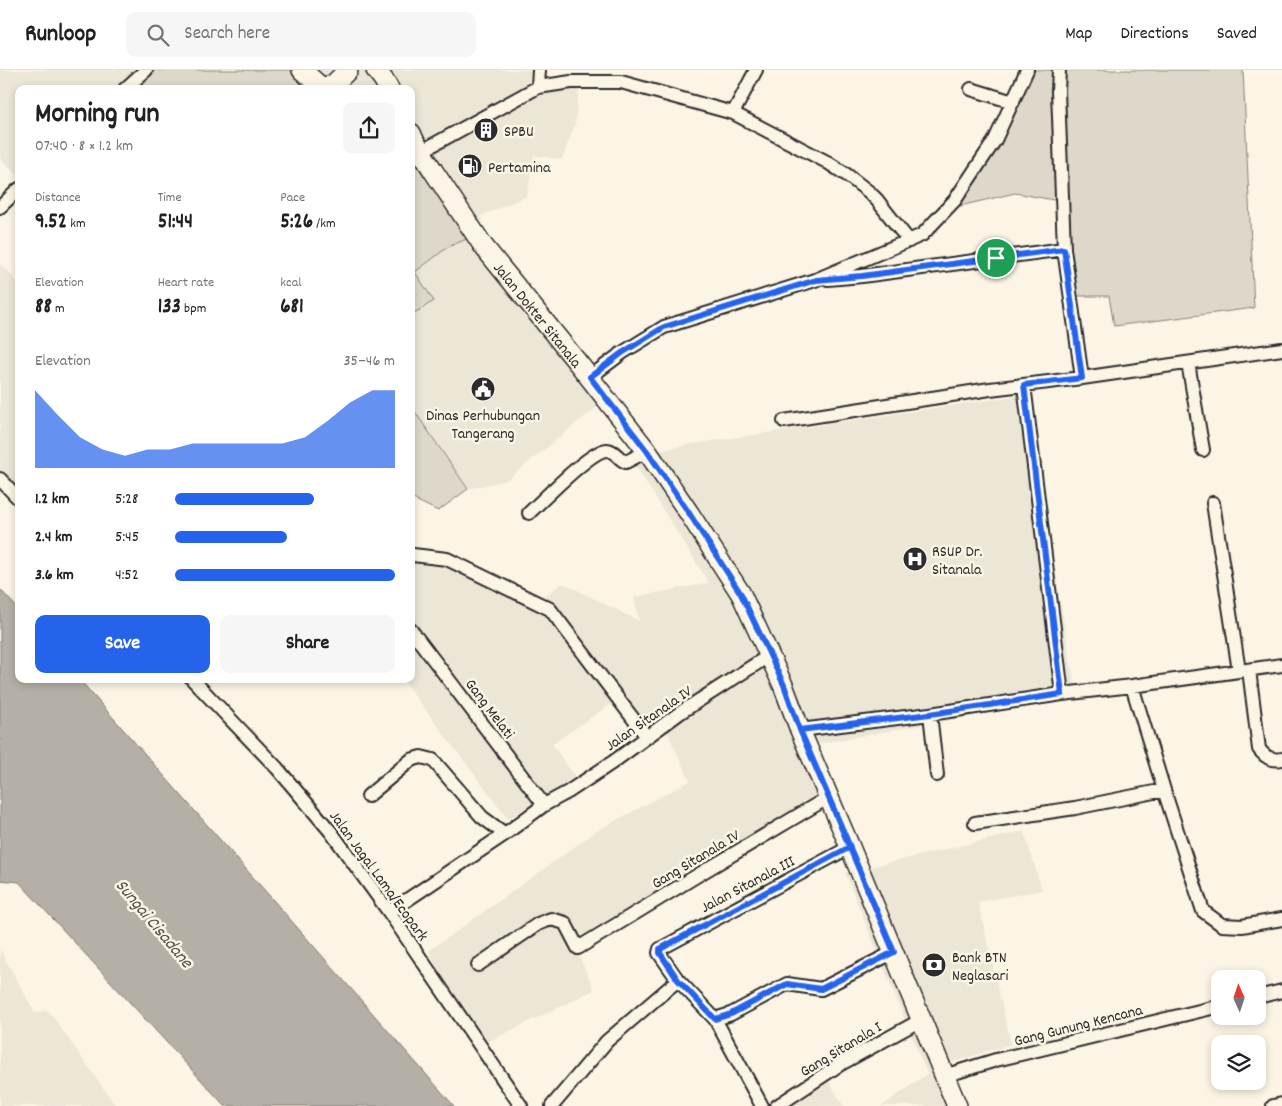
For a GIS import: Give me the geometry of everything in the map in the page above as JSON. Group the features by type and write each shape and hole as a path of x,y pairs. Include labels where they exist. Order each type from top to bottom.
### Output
{"main road":[{"path":"302,70 319,85"},
{"path":"331,85 348,70"},
{"path":"376,70 387,85"},
{"name":"Jalan Dokter Sitanala","path":"415,142 484,247 590,377 647,451 741,594 784,685 800,730 957,1106"}],"street":[{"path":"129,85 146,70"},
{"path":"538,87 539,70"},
{"path":"733,113 756,70"},
{"path":"590,377 622,353 664,327 816,280 922,235 956,200 995,140 1027,70"},
{"path":"1059,70 1058,91 1064,249 1082,378"},
{"path":"415,142 538,87 571,82 621,82 733,113 826,162 869,192 909,241"},
{"path":"971,89 1013,102"},
{"path":"0,207 15,194"},
{"path":"816,280 862,276 1064,249"},
{"path":"784,421 990,389 1282,350"},
{"path":"1188,362 1203,450"},
{"path":"1024,385 1062,694"},
{"path":"529,513 578,467 602,451 612,451 621,461 626,462 647,451"},
{"path":"0,479 15,494"},
{"path":"1213,503 1259,749 1265,757 1275,760 1282,759"},
{"path":"415,556 447,559 550,609 647,737"},
{"name":"Gang Melati","path":"415,635 544,805"},
{"name":"Jalan Sitanala IV","path":"389,912 505,834 544,805 590,777 681,712 770,655"},
{"path":"800,730 930,714 1062,694 1282,665"},
{"name":"Jalan Jagal Lama/Ecopark","path":"196,683 278,768 331,832 389,912 522,1106"},
{"path":"1132,686 1203,911 1222,925 1242,926 1282,919"},
{"path":"930,714 937,775"},
{"path":"368,796 411,760 421,757 433,760 482,817 505,834"},
{"path":"975,823 1075,808 1164,790"},
{"name":"Gang Sitanala IV","path":"478,965 538,924 551,919 565,923 578,948 829,797"},
{"name":"Jalan Sitanala III","path":"678,980 660,953 660,949 850,847"},
{"path":"715,1019 731,1014 787,984 821,989 894,952"},
{"path":"552,1106 607,1042 678,980 715,1019 762,1106"},
{"path":"1266,994 1282,991"},
{"name":"Gang Gunung Kencana","path":"944,1076 996,1060 1211,1008"},
{"name":"Gang Sitanala I","path":"777,1106 839,1065 921,1020"},
{"path":"1273,1106 1282,1104"}],"shaded area":[{"path":"0,70 149,70 135,85 15,85 15,173 0,158"},
{"path":"149,70 302,70 319,85 135,85"},
{"path":"301,70 541,70 540,85 579,88 575,124 562,160 534,155 527,196 481,216 485,234 608,398 507,480 468,489 415,411 415,312 433,301 415,272 415,85 318,85"},
{"path":"1028,70 1243,70 1254,308 1114,326 1109,296 1076,296 1065,202 1015,193 960,206 1000,139"},
{"path":"415,147 476,235 448,247 415,272"},
{"path":"0,264 15,280 15,504 0,490"},
{"path":"415,272 434,301 415,313"},
{"path":"1023,395 1077,697 816,744 832,798 573,942 594,990 475,1048 429,951 598,830 690,781 665,727 646,740 614,702 552,744 575,777 508,819 405,683 415,683 415,552 445,556 539,600 563,583 639,621 634,597 709,583 630,457 686,445"},
{"path":"415,412 468,489 438,511 415,500"},
{"path":"1024,831 1042,890 978,902 1011,1044 950,1063 968,1106 882,1106 927,1074 845,873"},
{"path":"0,949 35,1013 48,1010 116,1106 0,1106"},
{"path":"829,1082 844,1106 793,1106"}],"water":[{"name":"Sungai Cisadane","path":"0,589 15,606 15,683 83,683 454,1106 225,1106 19,882 0,880"}],"place":[{"name":"SPBU","path":"486,130"},
{"name":"Pertamina","path":"470,166"},
{"name":"Dinas Perhubungan Tangerang","path":"483,389"},
{"name":"RSUP Dr. Sitanala","path":"915,559"},
{"name":"Bank BTN Neglasari","path":"934,965"}],"route":[{"path":"996,258 862,276 816,280 664,327 622,353 590,377 647,451 741,594 784,685 800,730 829,797 850,847 894,952 821,989 787,984 731,1014 715,1019 678,980 660,953 660,949 850,847 800,730 930,714 1062,694 1024,385 1082,378 1064,249 996,258"}]}
